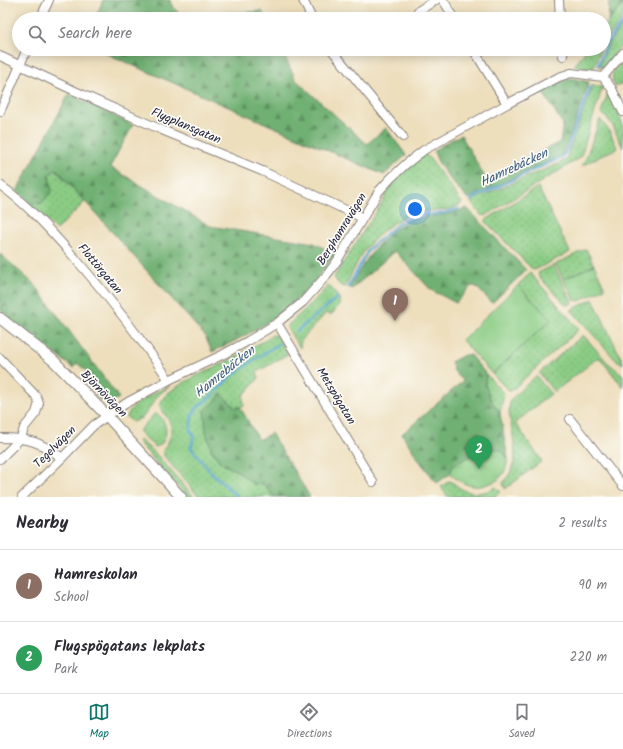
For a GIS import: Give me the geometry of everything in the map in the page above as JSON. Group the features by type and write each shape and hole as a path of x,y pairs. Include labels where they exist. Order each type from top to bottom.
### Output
{"main road":[{"name":"Björnövägen","path":"0,318 54,362 107,416 181,497"}],"street":[{"path":"43,12 49,0"},
{"path":"303,0 309,12"},
{"path":"418,12 436,0"},
{"path":"443,0 451,12"},
{"path":"559,0 560,12"},
{"path":"623,52 603,77 612,89 623,112"},
{"name":"Flygplansgatan","path":"0,56 74,92 262,171 363,218"},
{"path":"0,112 24,56"},
{"path":"337,56 403,137"},
{"path":"477,56 506,104"},
{"name":"Berghamravägen","path":"107,416 128,402 169,380 222,355 277,324 303,302 326,276 351,239 379,192 406,164 424,150 559,76 571,73 603,77"},
{"name":"Flottörgatan","path":"0,185 30,209 53,232 81,264 144,343 169,380"},
{"name":"Metspögatan","path":"277,324 373,482"},
{"path":"0,358 36,396 39,403 36,413 24,428 21,438 0,460"},
{"name":"Tegelvägen","path":"22,497 94,424 107,416"},
{"path":"570,419 623,486"},
{"path":"0,438 21,438 38,442 48,447 62,458"}],"green space":[{"path":"103,0 170,0 171,4 178,12 98,12"},
{"path":"609,0 623,0 623,4 611,18 611,12 608,12"},
{"path":"623,4 623,18 611,34 611,19"},
{"path":"623,24 623,44 604,66 599,67 603,56 611,56 611,40"},
{"path":"112,56 284,56 296,80 367,144 386,128 406,155 384,175"},
{"path":"582,56 598,56 594,67 588,69 574,66"},
{"path":"623,60 623,83 615,87 612,78 613,72"},
{"path":"570,78 589,82 562,155 468,199 443,170 434,151 461,135 486,179 560,142 563,124 542,91"},
{"path":"593,85 602,87 602,89 581,156 485,216 481,215 470,201 558,164 566,159"},
{"path":"608,93 611,96 623,124 623,148 612,124 601,112"},
{"path":"69,94 133,125 110,167 210,226 314,243 335,254 298,300 253,331 212,352 205,336 56,169 49,175 52,191 42,203 30,204 17,191"},
{"path":"600,119 610,132 617,148 581,166 586,158"},
{"path":"423,154 430,159 462,203 453,208 426,211 406,216 390,225 363,253 345,287 341,286 334,277 380,206 390,187 403,171"},
{"path":"55,169 85,202 56,230 30,204 42,203 49,175"},
{"path":"538,187 570,252 535,270 532,269 486,222 486,220"},
{"path":"467,208 526,270 492,303 475,286 471,286 456,303 431,290 395,251 352,289 349,287 369,257 385,237 395,229 416,219 448,214"},
{"path":"586,249 594,265 563,279 556,264"},
{"path":"0,254 35,285 119,398 109,403 99,399 88,383 91,375 77,363 73,368 0,310"},
{"path":"554,265 572,303 567,306 539,277 538,273"},
{"path":"594,265 605,288 579,301 574,300 563,279"},
{"path":"530,273 579,329 511,391 509,391 492,374 551,320 518,285"},
{"path":"329,285 339,298 340,304 330,315 326,313 301,340 300,348 287,328 289,324"},
{"path":"518,285 551,320 492,374 462,340"},
{"path":"593,299 623,364 615,359 571,310"},
{"path":"273,335 278,336 288,354 257,372 259,378 243,396 244,406 236,408 223,396 222,393 217,400 204,410 212,451 221,463 237,471 254,484 263,483 275,497 199,497 163,454 163,450 171,435 171,430 169,421 160,406 160,403 164,397 180,385 245,352"},
{"path":"582,336 584,336 607,362 623,375 623,387 599,357 554,392 539,373"},
{"path":"464,355 470,355 486,374 485,384 491,400 500,413 508,459 502,451 483,446 469,457 453,466 450,474 437,483 421,463 402,434 463,381 454,371 451,362"},
{"path":"486,374 504,394 500,413 491,400 484,384"},
{"path":"536,376 551,394 515,423 542,461 505,489 503,483 510,473 515,459 509,412 510,401"},
{"path":"171,385 158,396 147,413 141,418 132,422 127,417 139,402"},
{"path":"221,393 236,408 240,407 259,440 271,433 310,497 275,497 263,483 254,484 237,471 221,463 212,451 206,432 204,410 217,400"},
{"path":"154,414 161,417 166,431 164,441 156,447 139,431"},
{"path":"140,440 156,454 194,497 187,497 140,444 138,441"},
{"path":"483,446 502,451 508,459 504,472 498,479 483,486 472,486 463,483 450,474 453,466 469,457"},
{"path":"449,481 464,490 473,493 487,491 496,487 501,492 495,497 448,497 441,487"}],"waterway":[{"name":"Hamrebäcken","path":"611,38 623,22"},
{"name":"Hamrebäcken","path":"598,65 602,56"},
{"name":"Hamrebäcken","path":"471,199 562,157 567,150 590,87"},
{"name":"Hamrebäcken","path":"348,287 369,249 399,223 421,215 444,213 459,209"},
{"name":"Hamrebäcken","path":"297,331 337,298"},
{"name":"Hamrebäcken","path":"238,497 210,471 191,448 194,435 190,430 192,416 197,408 214,394 230,377 278,344"}],"place":[{"name":"Hamreskolan","path":"395,321"},
{"name":"Flugspögatans lekplats","path":"479,469"}]}
